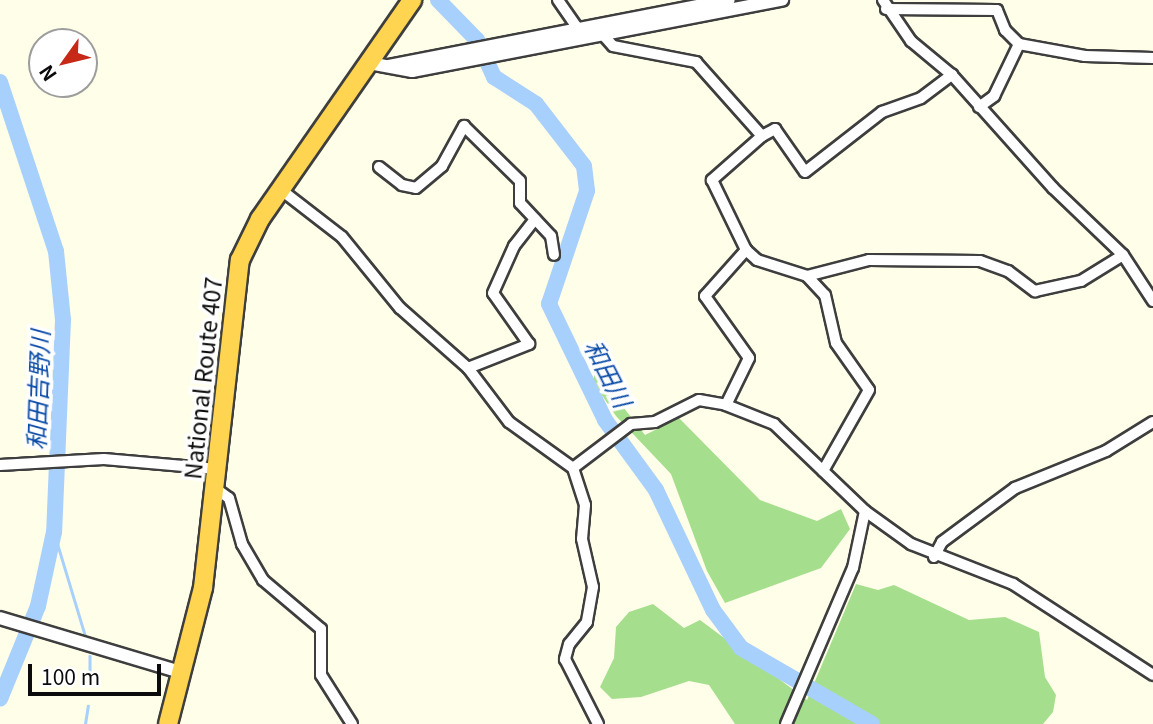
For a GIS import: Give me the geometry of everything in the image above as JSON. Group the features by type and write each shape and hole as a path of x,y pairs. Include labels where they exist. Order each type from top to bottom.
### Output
{"highway":[{"name":"National Route 407","path":"168,724 203,588 240,260 280,189 377,65 412,0"}],"street":[{"path":"558,0 581,35"},
{"path":"377,65 581,35 729,0"},
{"path":"581,35 604,36 782,0"},
{"path":"885,5 997,10 1005,30 1020,44 1085,56 1153,58"},
{"path":"885,5 911,41 952,75 979,107 1123,255 1153,301"},
{"path":"604,36 613,46 696,62 762,136"},
{"path":"979,107 1007,76 1020,44"},
{"path":"823,471 869,390 836,343 825,295 807,276 746,250 712,180 762,136 775,129 805,172 882,112 921,98 952,75"},
{"path":"379,167 402,186 416,188 442,166 464,126 520,181 520,203 551,236 554,255"},
{"path":"280,189 342,237 400,308 468,368 509,422 573,468 585,505 582,539 593,587 587,622 569,645 565,659 598,724"},
{"path":"468,368 529,344 493,293 513,246 535,219"},
{"path":"726,405 749,358 705,296 746,250"},
{"path":"807,276 869,260 980,261 1008,271 1035,291 1081,281 1123,255"},
{"path":"573,468 631,424 655,422 699,400 726,405 774,424 865,511 934,557 1013,584 1153,675"},
{"path":"934,557 942,542 1015,488 1106,451 1153,422"},
{"path":"0,466 77,459 218,469"},
{"path":"215,488 229,498 242,544 263,580 321,629 321,675 352,724"},
{"path":"786,724 853,568 865,511"},
{"path":"6,619 183,673"}],"green space":[{"path":"595,371 645,435 679,418 760,500 817,521 841,509 850,529 821,568 725,603 707,571 671,474 616,416 593,382"},
{"path":"856,584 878,590 894,585 969,620 1005,617 1039,632 1045,677 1056,695 1053,712 1043,724 735,724 709,685 689,681 641,697 612,699 600,687 614,658 616,627 629,612 653,604 684,628 700,620 807,700"}],"waterway":[{"name":"和田川","path":"438,0 477,40 494,77 536,104 584,166 587,191 549,304 605,420 656,490 713,610 741,648 872,724"},
{"name":"和田吉野川","path":"0,82 56,251 63,320 54,532 38,606 0,699"},
{"path":"54,532 85,635"},
{"path":"90,656 90,679"},
{"path":"85,724 88,706"}]}
